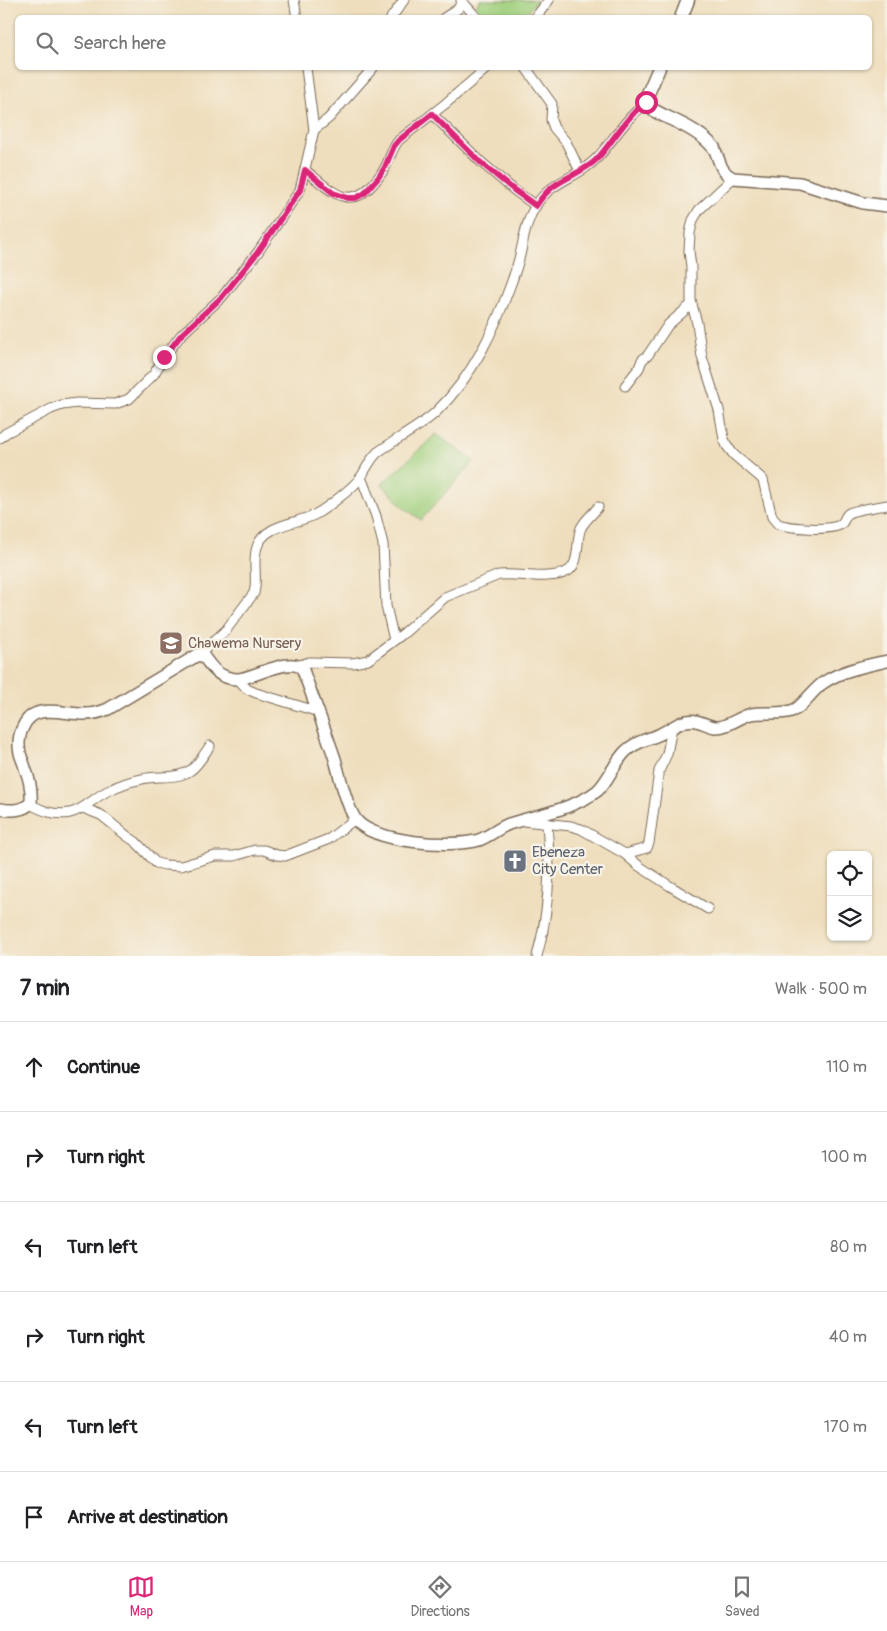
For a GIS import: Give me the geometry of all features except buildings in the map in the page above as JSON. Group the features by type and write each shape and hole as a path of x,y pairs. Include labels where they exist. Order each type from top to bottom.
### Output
{"main road":[{"path":"682,15 688,0"},
{"path":"658,70 646,98 646,104 652,110 709,142 714,148"}],"street":[{"path":"294,0 296,15"},
{"path":"393,15 404,0"},
{"path":"537,15 549,0"},
{"path":"449,15 458,9 462,1 474,15"},
{"path":"0,438 57,407 77,403 115,404 129,399 154,374 181,335 222,297 258,252 300,190 314,130 306,70"},
{"path":"314,130 329,118 371,70"},
{"path":"305,170 333,193 348,198 356,198 365,193 378,178 399,140 461,91 484,70"},
{"path":"527,70 552,104 551,120 554,128 566,142 580,171"},
{"path":"0,809 15,810 25,808 30,804 29,782 20,753 20,740 21,730 32,714 42,711 84,714 108,709 201,652 226,630 254,593 256,586 257,547 262,539 288,522 317,514 361,477 372,458 378,452 436,412 457,387 480,354 498,319 520,255 526,226 536,206 554,186 598,158 630,117 646,104"},
{"path":"432,114 480,162 536,206"},
{"path":"714,148 722,170 726,175 733,178 800,183 863,203 887,206"},
{"path":"733,178 699,210 693,220 690,232 689,251 692,304 702,356 719,410 727,446 734,455 763,480 774,521 782,525 799,528 834,526 842,523 847,514 852,511 887,506"},
{"path":"625,386 668,326 692,304"},
{"path":"361,477 376,516 383,544 386,606 394,640"},
{"path":"201,652 213,668 224,676 238,679 284,665 300,665 309,662 360,662 378,654 445,597 462,589 499,575 539,576 568,571 578,551 581,528 598,507"},
{"path":"300,665 319,712 355,819 372,832 397,839 460,843 481,839 503,826 568,806 598,790 625,752 635,744 684,721 696,720 716,727 726,725 743,716 754,713 779,713 796,709 822,684 836,675 887,661"},
{"path":"238,679 247,689 256,693 319,712"},
{"path":"625,854 646,848 649,843 659,771 667,754 672,727"},
{"path":"30,804 50,813 71,812 83,808 110,790 143,779 170,777 190,771 201,760 210,746"},
{"path":"83,808 101,816 136,842 156,863 181,866 215,856 234,856 255,850 264,850 285,856 329,839 355,819"},
{"path":"522,821 571,826 581,829 625,854 639,866 708,908"},
{"path":"537,956 542,940 549,883 549,851 546,824"}],"green space":[{"path":"480,0 537,0 526,15 482,15 475,7"},
{"path":"436,434 474,461 421,520 401,505 382,484"}],"place":[{"name":"Chawema Nursery","path":"171,643"},
{"name":"Ebeneza City Center","path":"515,861"}],"route":[{"path":"164,357 181,335 222,297 258,252 300,190 305,170 333,193 348,198 356,198 365,193 378,178 399,140 432,114 480,162 536,206 554,186 589,166 598,158 630,117 646,102"}]}
